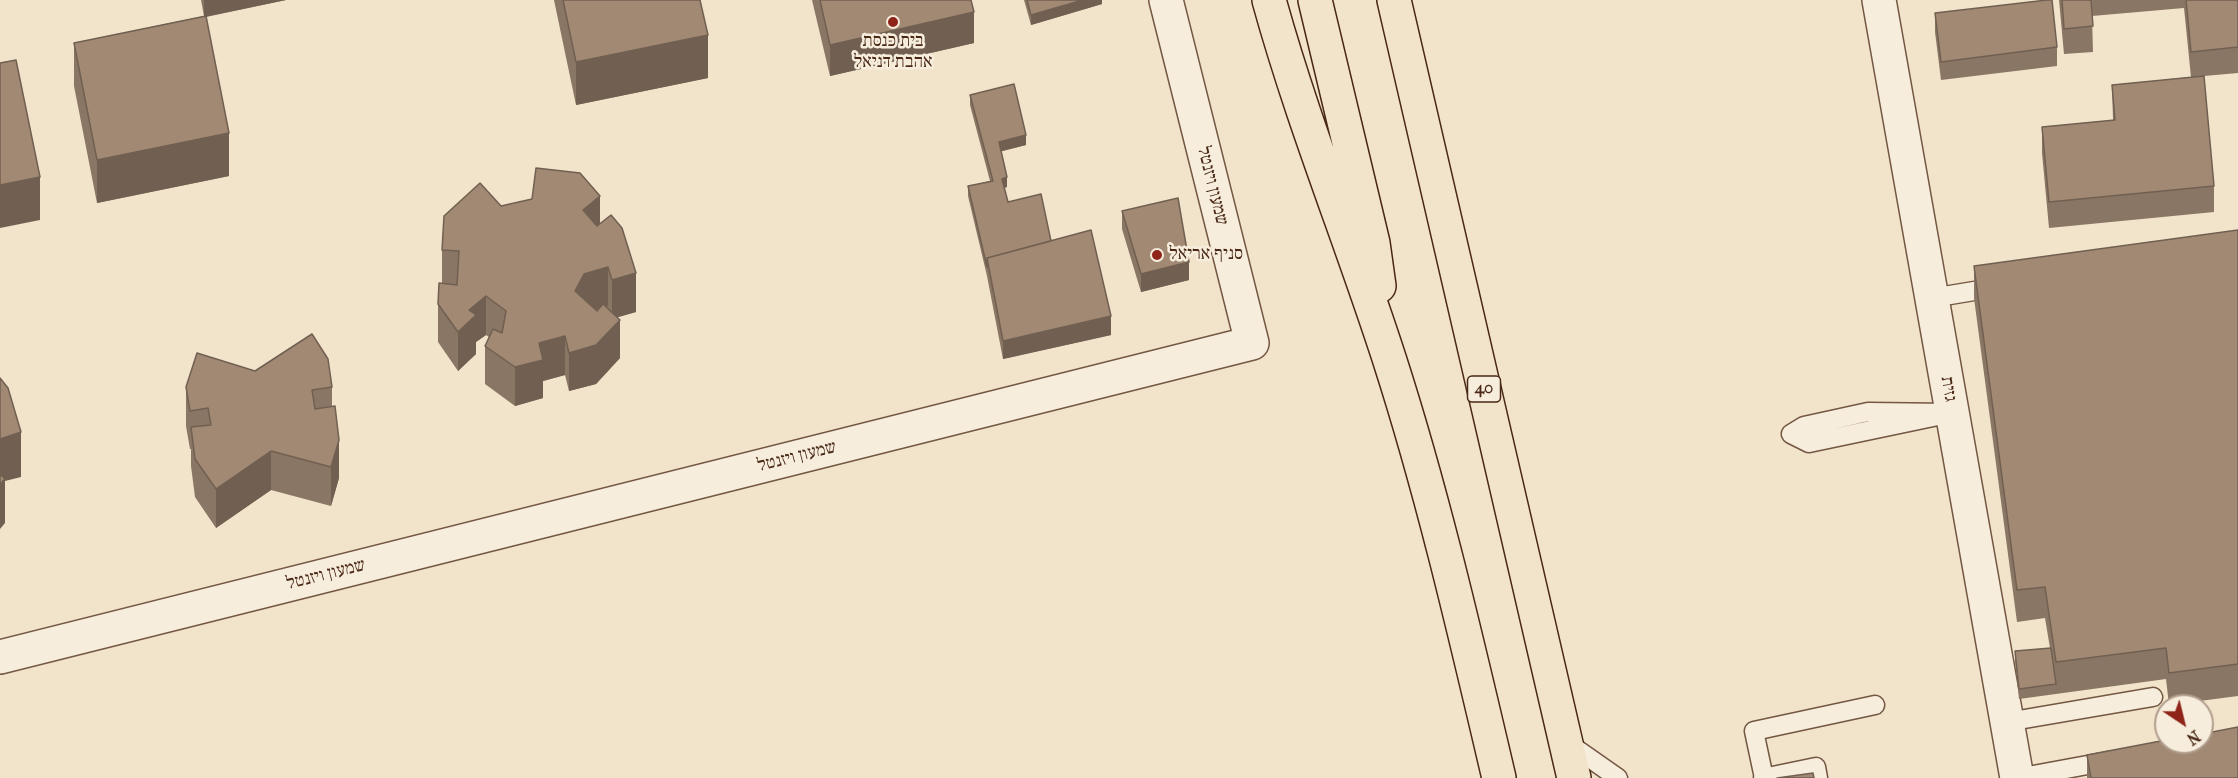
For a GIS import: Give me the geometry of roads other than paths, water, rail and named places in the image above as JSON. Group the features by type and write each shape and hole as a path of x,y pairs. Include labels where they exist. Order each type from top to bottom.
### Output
{"highway":[{"path":"1269,0 1293,87 1390,362 1450,570 1499,778"},
{"path":"1315,0 1372,243 1390,362"},
{"name":"40","path":"1394,0 1574,778"}],"street":[{"name":"שמעון ויזנטל","path":"0,657 1252,343 1166,0"},
{"name":"גזית","path":"1879,0 2017,778"}],"lane":[{"path":"1932,298 2014,284"},
{"path":"1868,412 1952,413 1809,443 1791,434 1804,426 1868,412"},
{"path":"2007,722 2153,697"},
{"path":"1818,778 1816,767 1763,778 1754,731 1875,705"},
{"path":"1566,742 1618,778"},
{"path":"2017,778 2122,758"}],"place":[{"name":"בית כנסת אהבת דניאל","path":"893,22"},
{"name":"סניף אריאל","path":"1157,255"}]}
